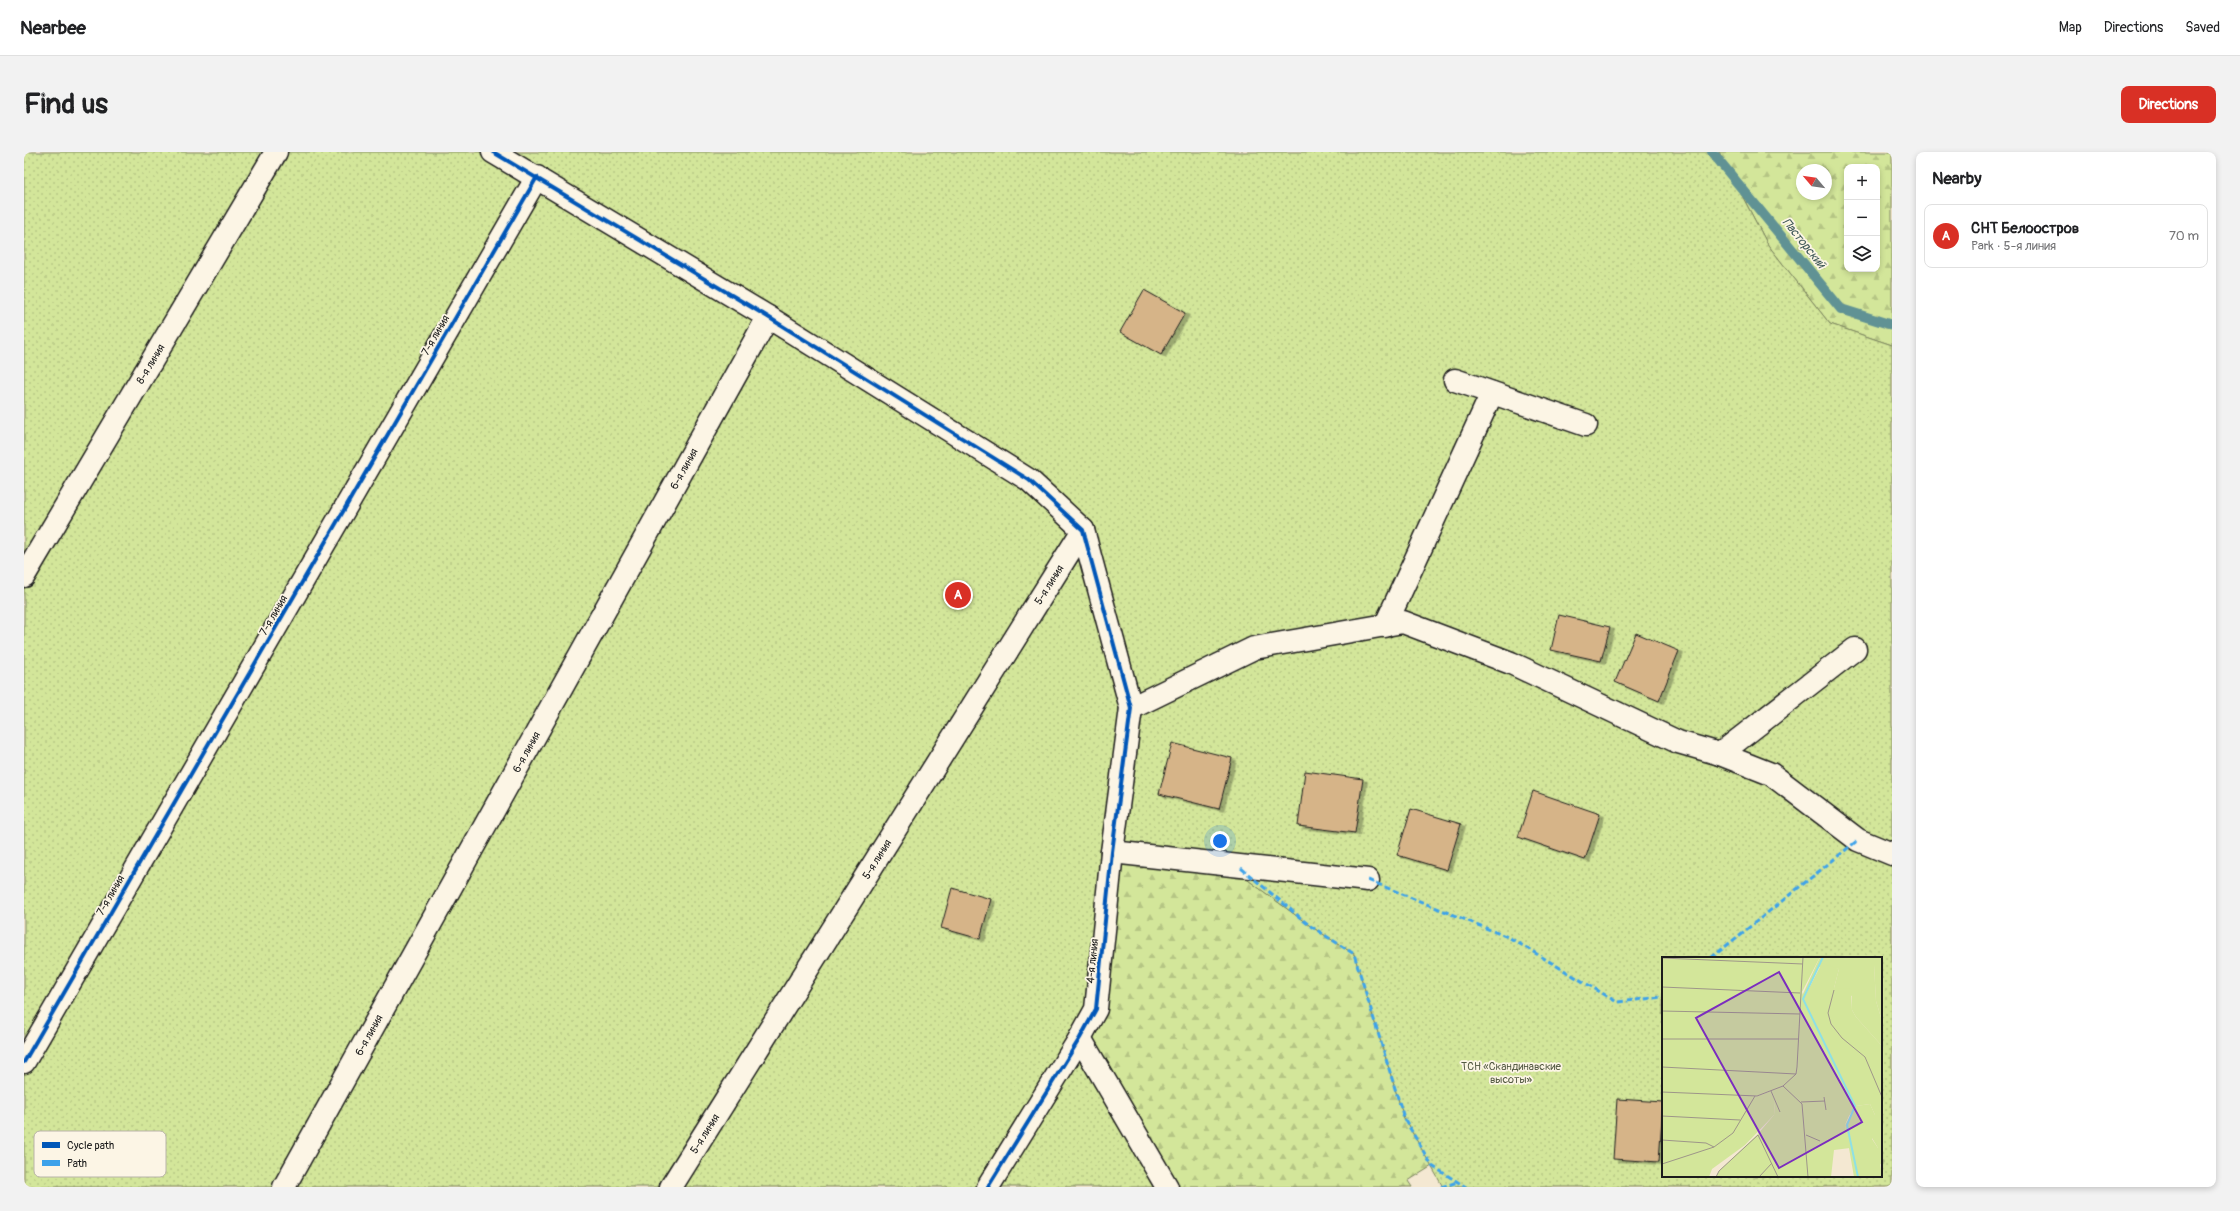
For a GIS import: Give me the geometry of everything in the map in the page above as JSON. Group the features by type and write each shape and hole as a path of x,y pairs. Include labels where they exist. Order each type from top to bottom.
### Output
{"street":[{"name":"8-я линия","path":"24,576 276,152"},
{"path":"493,152 537,177 768,317 1028,480 1082,530 1131,708 1254,648 1403,622 1511,663 1678,742 1720,754 1771,774 1858,840 1892,854"},
{"name":"7-я линия","path":"24,1062 537,177"},
{"name":"6-я линия","path":"284,1187 768,317"},
{"path":"1455,380 1586,425"},
{"path":"1385,626 1492,393"},
{"name":"5-я линия","path":"671,1187 1082,530"},
{"path":"1720,754 1855,649"},
{"name":"4-я линия","path":"988,1187 1095,1012 1112,852 1131,708"},
{"path":"1112,852 1368,880"},
{"path":"1080,1038 1167,1187"}],"green space":[{"name":"ТСН «Скандинавские высоты»","path":"24,152 1719,152 1768,245 1830,324 1892,345 1892,1187 1443,1187 1404,1118 1354,954 1309,925 1229,866 1112,856 1082,1041 1167,1187 24,1187"},
{"path":"1719,152 1892,152 1892,345 1830,324 1768,245"},
{"path":"1112,856 1229,866 1309,925 1354,954 1404,1118 1432,1166 1408,1181 1412,1187 1167,1187 1082,1041"}],"building":[{"path":"1144,290 1185,313 1161,355 1120,332"},
{"path":"1559,615 1610,627 1601,661 1551,650"},
{"path":"1636,633 1679,651 1659,701 1615,682"},
{"path":"1172,743 1232,758 1219,809 1159,794"},
{"path":"1305,771 1363,779 1355,833 1298,826"},
{"path":"1533,791 1600,814 1585,860 1518,837"},
{"path":"1411,809 1461,824 1447,870 1397,855"},
{"path":"952,888 991,899 980,939 941,928"},
{"path":"1617,1099 1662,1102 1659,1162 1613,1159"}],"waterway":[{"name":"Пасторский","path":"1712,152 1841,309 1892,325"}],"marked path":[{"path":"1712,957 1858,840"},
{"path":"1241,868 1309,925 1354,954 1404,1118 1432,1166 1466,1187"},
{"path":"1368,880 1510,938 1617,1002 1662,997"},
{"path":"1441,1187 1458,1182"}],"cycle path":[{"path":"493,152 768,317 1029,480 1083,530 1131,708 1112,852 1096,1009 1080,1038 988,1187"},
{"path":"24,1062 537,177"}],"place":[{"name":"СНТ Белоостров","path":"958,595"}]}
